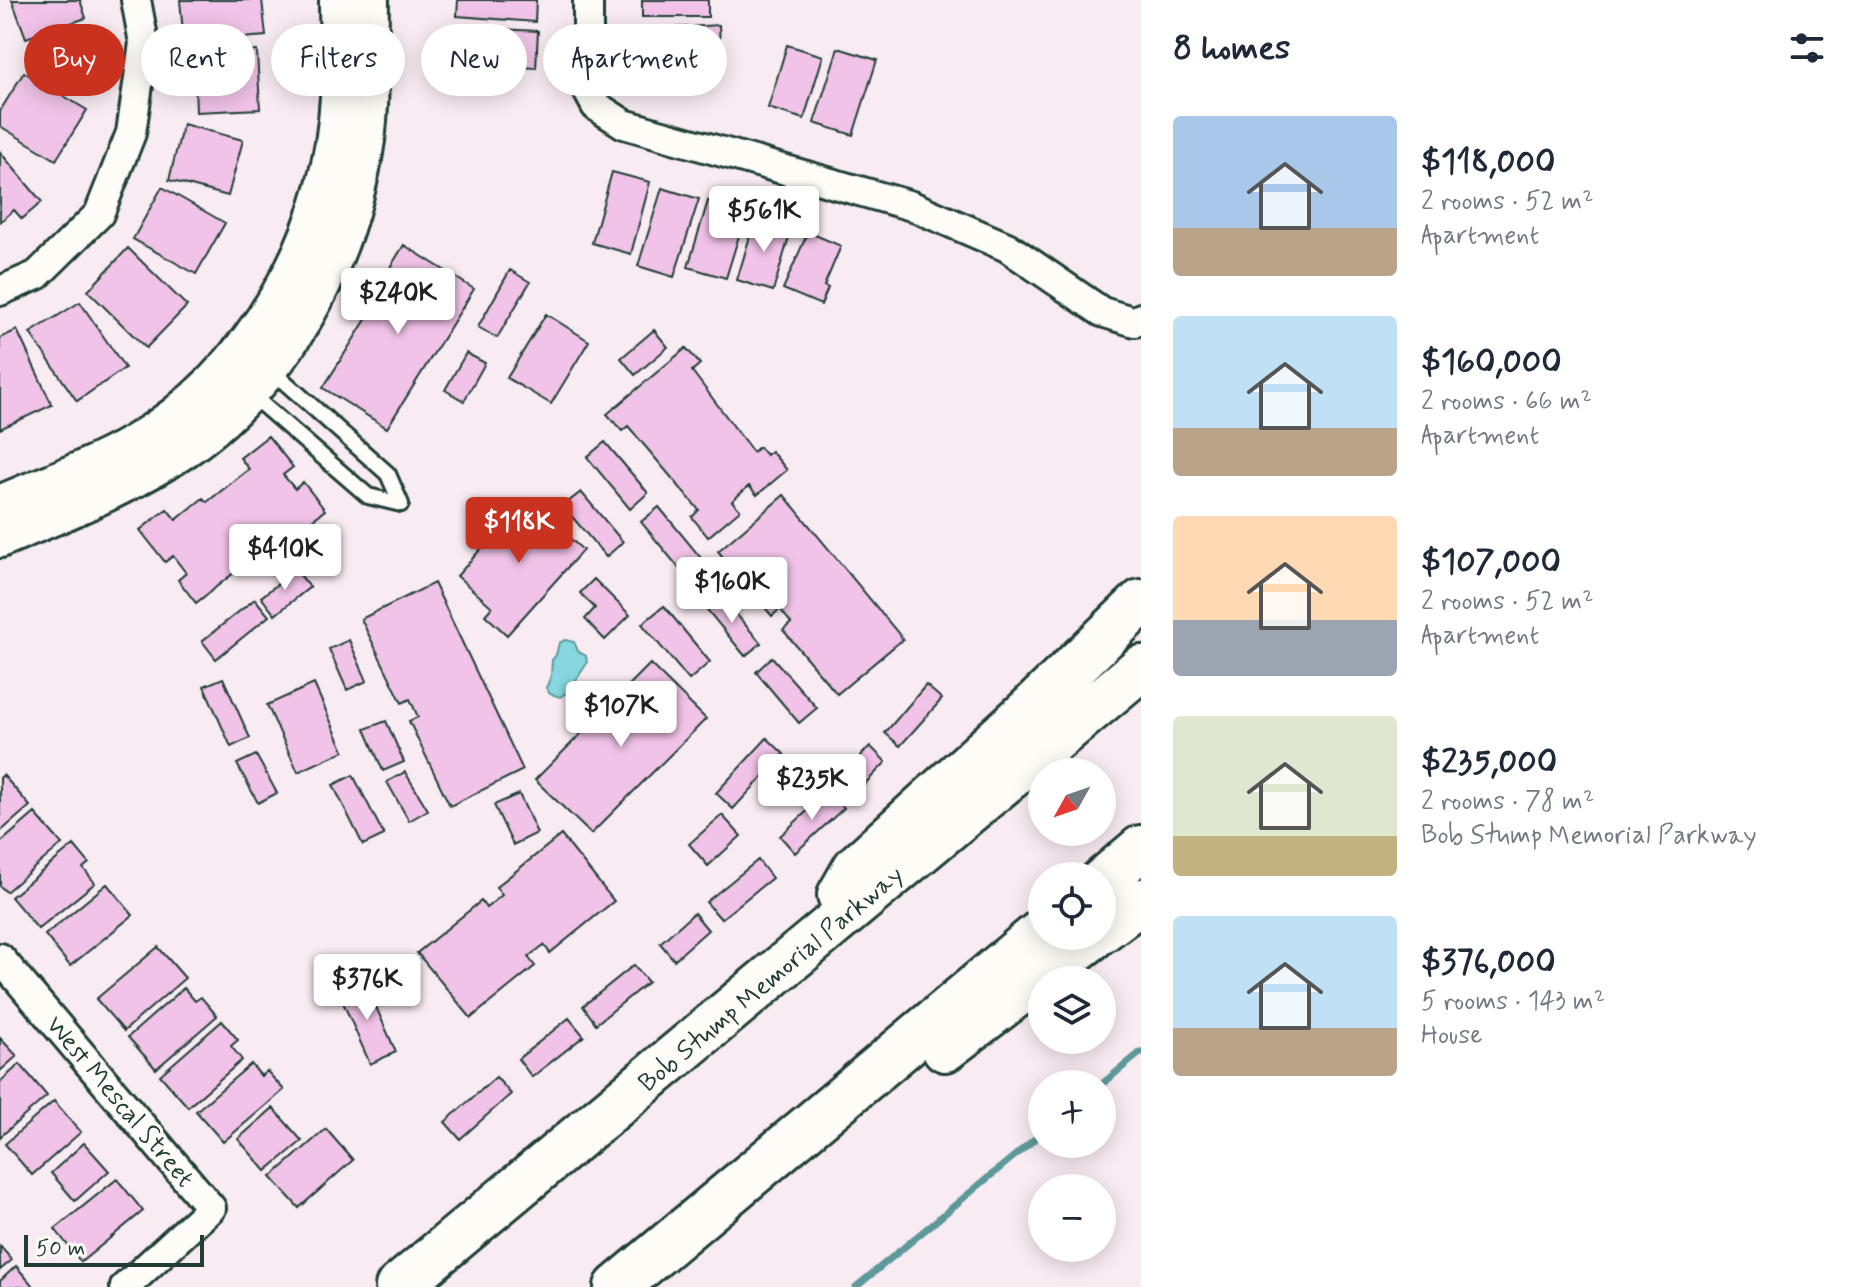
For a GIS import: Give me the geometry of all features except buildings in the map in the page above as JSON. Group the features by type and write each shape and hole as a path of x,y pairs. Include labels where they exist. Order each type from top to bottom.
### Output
{"highway":[{"path":"810,945 856,867 1030,709 1141,602"},
{"name":"Bob Stump Memorial Parkway","path":"398,1287 1141,668"},
{"path":"1116,869 1141,848"},
{"path":"1116,920 1141,901"},
{"path":"617,1287 1028,943"},
{"path":"719,1202 813,1154 1076,950"}],"street":[{"path":"0,291 37,275 99,214 131,133 144,43 136,0"},
{"path":"0,504 102,460 165,422 226,365 272,309 307,239 322,195 339,99 338,0"},
{"path":"0,539 91,501 173,456 202,436 258,379 315,302 346,226 366,137 370,0"},
{"path":"588,0 588,91 596,106 624,124 912,206 1007,247 1102,312 1138,320"},
{"name":"West Mescal Street","path":"0,958 211,1208 125,1287"}],"lane":[{"path":"258,379 388,474 401,504 368,496 258,379"}],"water":[{"path":"565,640 574,642 578,651 586,656 587,663 569,691 560,697 550,694 546,688 552,660 559,643"}],"waterway":[{"path":"1116,1073 1141,1052"},
{"path":"856,1287 1028,1145"}]}
